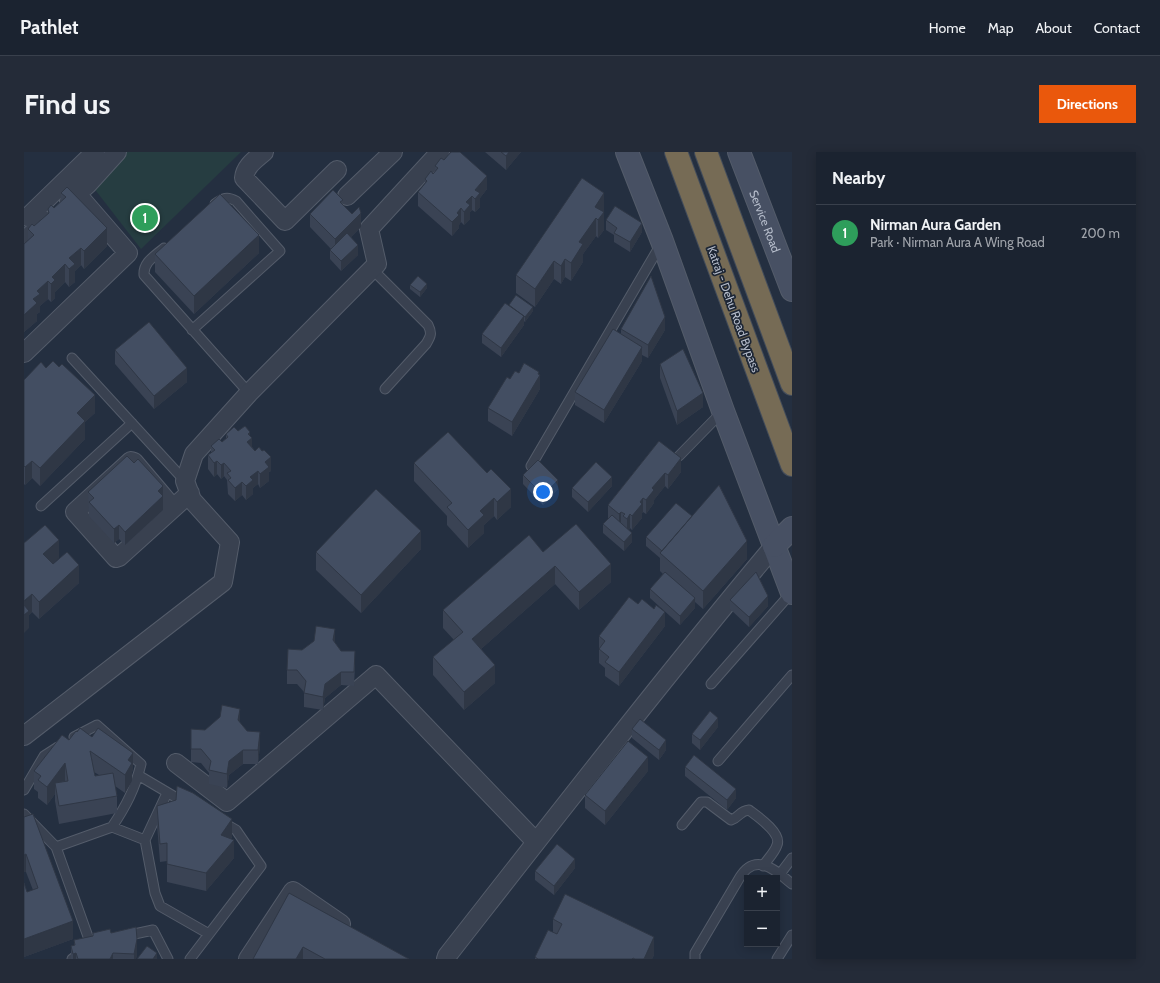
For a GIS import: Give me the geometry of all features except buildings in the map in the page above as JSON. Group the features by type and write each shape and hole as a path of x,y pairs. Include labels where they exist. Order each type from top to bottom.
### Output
{"highway":[{"name":"Katraj - Dehu Road Bypass","path":"676,152 792,465"},
{"path":"706,152 792,384"}],"street":[{"path":"26,219 95,152"},
{"path":"24,241 88,184 117,152"},
{"path":"264,152 249,166 244,178 285,221 336,170"},
{"path":"347,196 393,152"},
{"path":"173,508 134,462 131,461 75,512 116,558 119,557 173,508 188,487 194,454 249,394 377,264 369,229 440,152"},
{"path":"627,152 662,241 723,411 792,592"},
{"name":"Service Road","path":"739,152 792,290"},
{"path":"24,353 128,252 77,194"},
{"path":"26,732 223,582 230,542 192,500 188,487"},
{"path":"446,959 536,842 703,631 774,546 792,528"},
{"path":"176,763 227,802 376,675 536,842"},
{"path":"248,959 293,891 355,934"}],"lane":[{"path":"192,330 280,251 236,201 230,198 224,198 211,208"},
{"path":"530,466 662,241"},
{"path":"169,243 146,264 143,269 144,275 249,394"},
{"path":"372,269 428,325 431,332 426,344 385,389"},
{"path":"72,358 188,487"},
{"path":"679,456 723,411"},
{"path":"41,506 132,423"},
{"path":"711,684 792,592"},
{"path":"718,761 792,674"},
{"path":"24,790 44,756 74,736 97,725 141,764 129,801 112,827 56,847"},
{"path":"138,775 195,808"},
{"path":"167,793 144,840 155,893 160,906 209,934"},
{"path":"682,825 701,802 707,802 731,820 736,818 743,810 749,810 773,830 778,839 777,845 762,866"},
{"path":"24,814 56,847 94,944 72,959"},
{"path":"190,959 261,866 236,830 216,819"},
{"path":"112,827 144,840"},
{"path":"780,874 792,858"},
{"path":"695,959 695,953 740,877 747,868 753,865 771,867 792,884"},
{"path":"118,938 153,930 168,959"},
{"path":"777,959 792,935"}],"green space":[{"path":"125,152 241,152 141,249 93,187"}],"place":[{"name":"Nirman Aura Garden","path":"145,218"}]}
